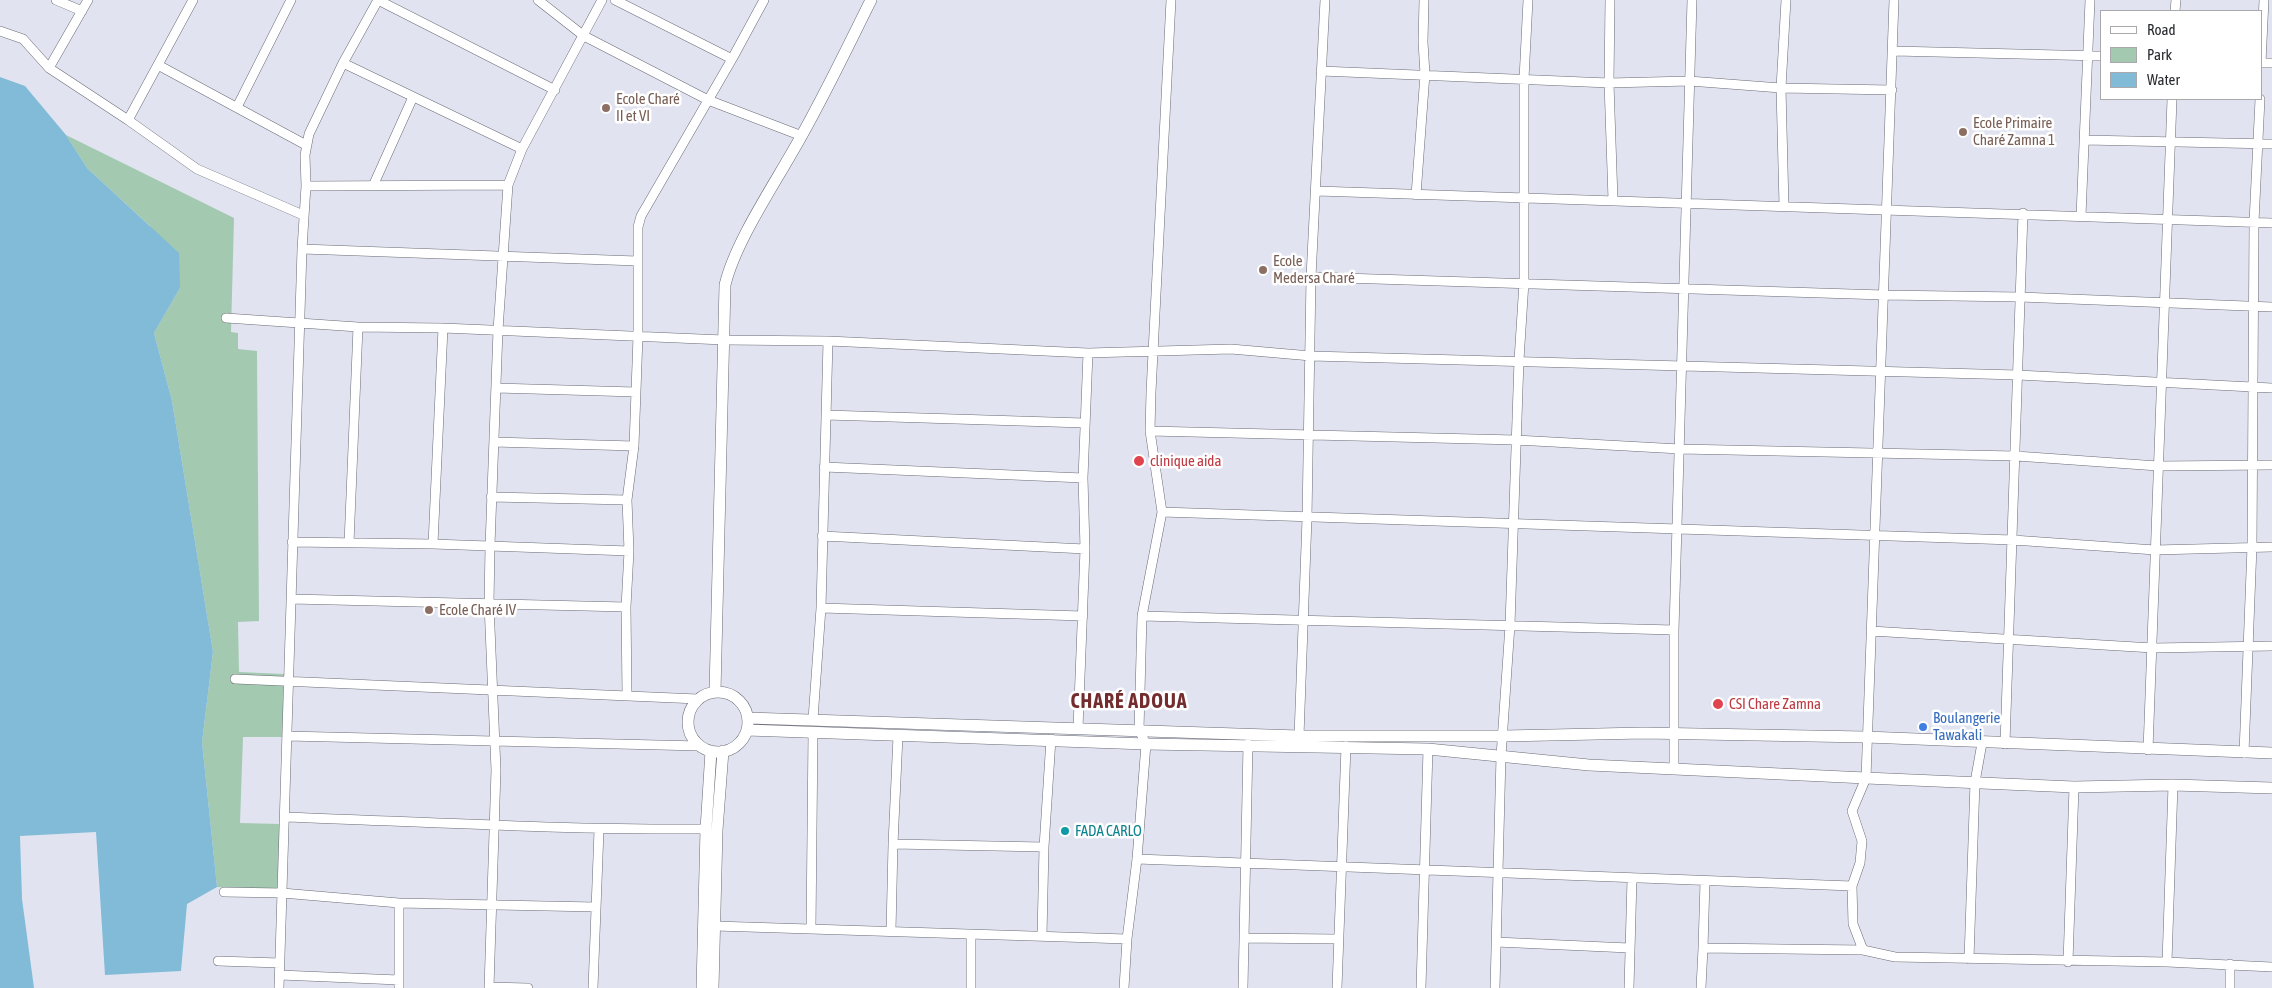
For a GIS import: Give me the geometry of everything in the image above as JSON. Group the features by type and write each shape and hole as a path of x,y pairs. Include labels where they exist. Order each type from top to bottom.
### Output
{"street":[{"path":"56,0 82,11"},
{"path":"49,68 88,0"},
{"path":"128,120 193,0"},
{"path":"236,107 291,0"},
{"path":"279,988 303,215 306,186 306,145 309,134 343,63 378,0 555,90"},
{"path":"538,0 584,36 708,100 802,136"},
{"path":"528,988 489,988 496,770 491,690 490,546 502,257 508,185 522,149 602,0"},
{"path":"615,0 732,59"},
{"path":"627,696 626,607 630,551 627,500 634,446 638,336 638,227 641,216 764,0"},
{"path":"715,692 725,285 728,269 802,136 871,0"},
{"path":"1124,988 1146,744 1139,730 1142,616 1162,512 1150,431 1171,0"},
{"path":"1299,736 1307,518 1307,435 1311,356 1312,276 1325,0"},
{"path":"1416,195 1425,74 1423,42 1424,0"},
{"path":"1495,988 1501,756 1504,736 1510,625 1519,360 1524,282 1524,79 1528,0"},
{"path":"1610,0 1608,83 1613,200"},
{"path":"1674,769 1674,630 1692,0"},
{"path":"1784,206 1781,88 1786,0"},
{"path":"1864,950 1853,924 1852,886 1860,863 1862,841 1852,811 1866,778 1866,738 1894,51 1894,0"},
{"path":"2081,216 2090,0"},
{"path":"2262,42 2264,0"},
{"path":"0,32 23,39 49,68 128,120 200,171 303,215"},
{"path":"1894,51 2100,56"},
{"path":"343,63 522,149"},
{"path":"158,65 306,145"},
{"path":"1321,70 1608,83 1689,81 1781,88 1892,90"},
{"path":"373,186 413,97"},
{"path":"2148,750 2166,303 2172,100"},
{"path":"2244,752 2252,546 2254,222 2260,100"},
{"path":"2085,140 2272,144"},
{"path":"306,186 508,185"},
{"path":"1317,191 2272,222"},
{"path":"2005,744 2023,213"},
{"path":"302,249 637,261"},
{"path":"1312,276 1884,295 2020,297 2272,307"},
{"path":"226,318 358,327 443,328 724,340 828,341 1088,353 1231,349 1311,356 1519,360 2018,375 2272,388"},
{"path":"349,542 358,327"},
{"path":"433,544 443,328"},
{"path":"813,719 821,608 828,341"},
{"path":"1078,728 1086,549 1083,478 1088,353"},
{"path":"496,388 636,392"},
{"path":"826,415 1084,423"},
{"path":"1150,431 1516,440 1680,449 2016,456 2158,466 2272,465"},
{"path":"494,442 634,446"},
{"path":"824,467 1083,478"},
{"path":"492,498 627,500"},
{"path":"1162,512 2013,540 2156,550 2252,546 2272,547"},
{"path":"822,536 1086,549"},
{"path":"292,542 433,544 630,551"},
{"path":"291,599 626,607"},
{"path":"821,608 1083,616"},
{"path":"1142,616 1302,618 1674,630"},
{"path":"1871,631 2153,648 2272,646"},
{"path":"235,679 698,699 715,692 728,694 739,701 748,718 747,730 738,744 723,751 495,741 287,736"},
{"path":"698,699 688,714 688,726 692,737 705,749 706,829 702,988"},
{"path":"748,718 1299,736 1504,736 1644,733 1866,738 2148,750 2272,753"},
{"path":"747,730 1146,744 1428,748 1589,765 2074,787 2173,785 2272,788"},
{"path":"812,929 813,732"},
{"path":"891,931 898,736"},
{"path":"1042,936 1044,847 1051,740"},
{"path":"1969,959 1975,782 1982,743"},
{"path":"1243,988 1248,744"},
{"path":"1337,988 1337,939 1346,746"},
{"path":"1421,988 1428,748"},
{"path":"714,988 717,830 723,751"},
{"path":"2167,962 2173,785"},
{"path":"2068,962 2074,787"},
{"path":"285,818 494,824 599,830 706,829"},
{"path":"593,988 599,830"},
{"path":"893,844 1044,847"},
{"path":"1137,859 1852,886"},
{"path":"1629,988 1632,878"},
{"path":"1702,988 1705,881"},
{"path":"224,892 282,893 399,903 596,907"},
{"path":"280,975 399,984 399,903"},
{"path":"715,926 1127,939"},
{"path":"971,935 971,988"},
{"path":"1244,938 1337,939"},
{"path":"1496,942 1629,948"},
{"path":"1703,948 1864,950 1895,957 2068,962 2167,962 2272,967"},
{"path":"218,961 280,963"},
{"path":"2230,964 2230,988"}],"green space":[{"path":"66,135 234,218 231,332 238,333 238,349 257,351 259,621 238,622 239,672 284,674 283,737 243,737 240,823 281,824 278,889 217,887 202,742 213,652 172,401 154,333 180,288 150,226 87,168"}],"water":[{"path":"0,77 25,86 66,135 87,168 179,253 180,288 154,333 172,401 213,652 202,742 217,887 187,904 181,971 105,975 96,832 20,836 22,899 34,988 0,988"}],"place":[{"name":"Ecole Charé II et VI","path":"606,108"},
{"name":"Ecole Primaire Charé Zamna 1","path":"1963,132"},
{"name":"Ecole Medersa Charé","path":"1263,270"},
{"name":"clinique aida","path":"1139,461"},
{"name":"Ecole Charé IV","path":"429,610"},
{"name":"CSI Chare Zamna","path":"1718,704"},
{"name":"Boulangerie Tawakali","path":"1923,727"},
{"name":"FADA CARLO","path":"1065,831"}],"district":[{"name":"CHARÉ ADOUA","path":"1129,702"}]}
